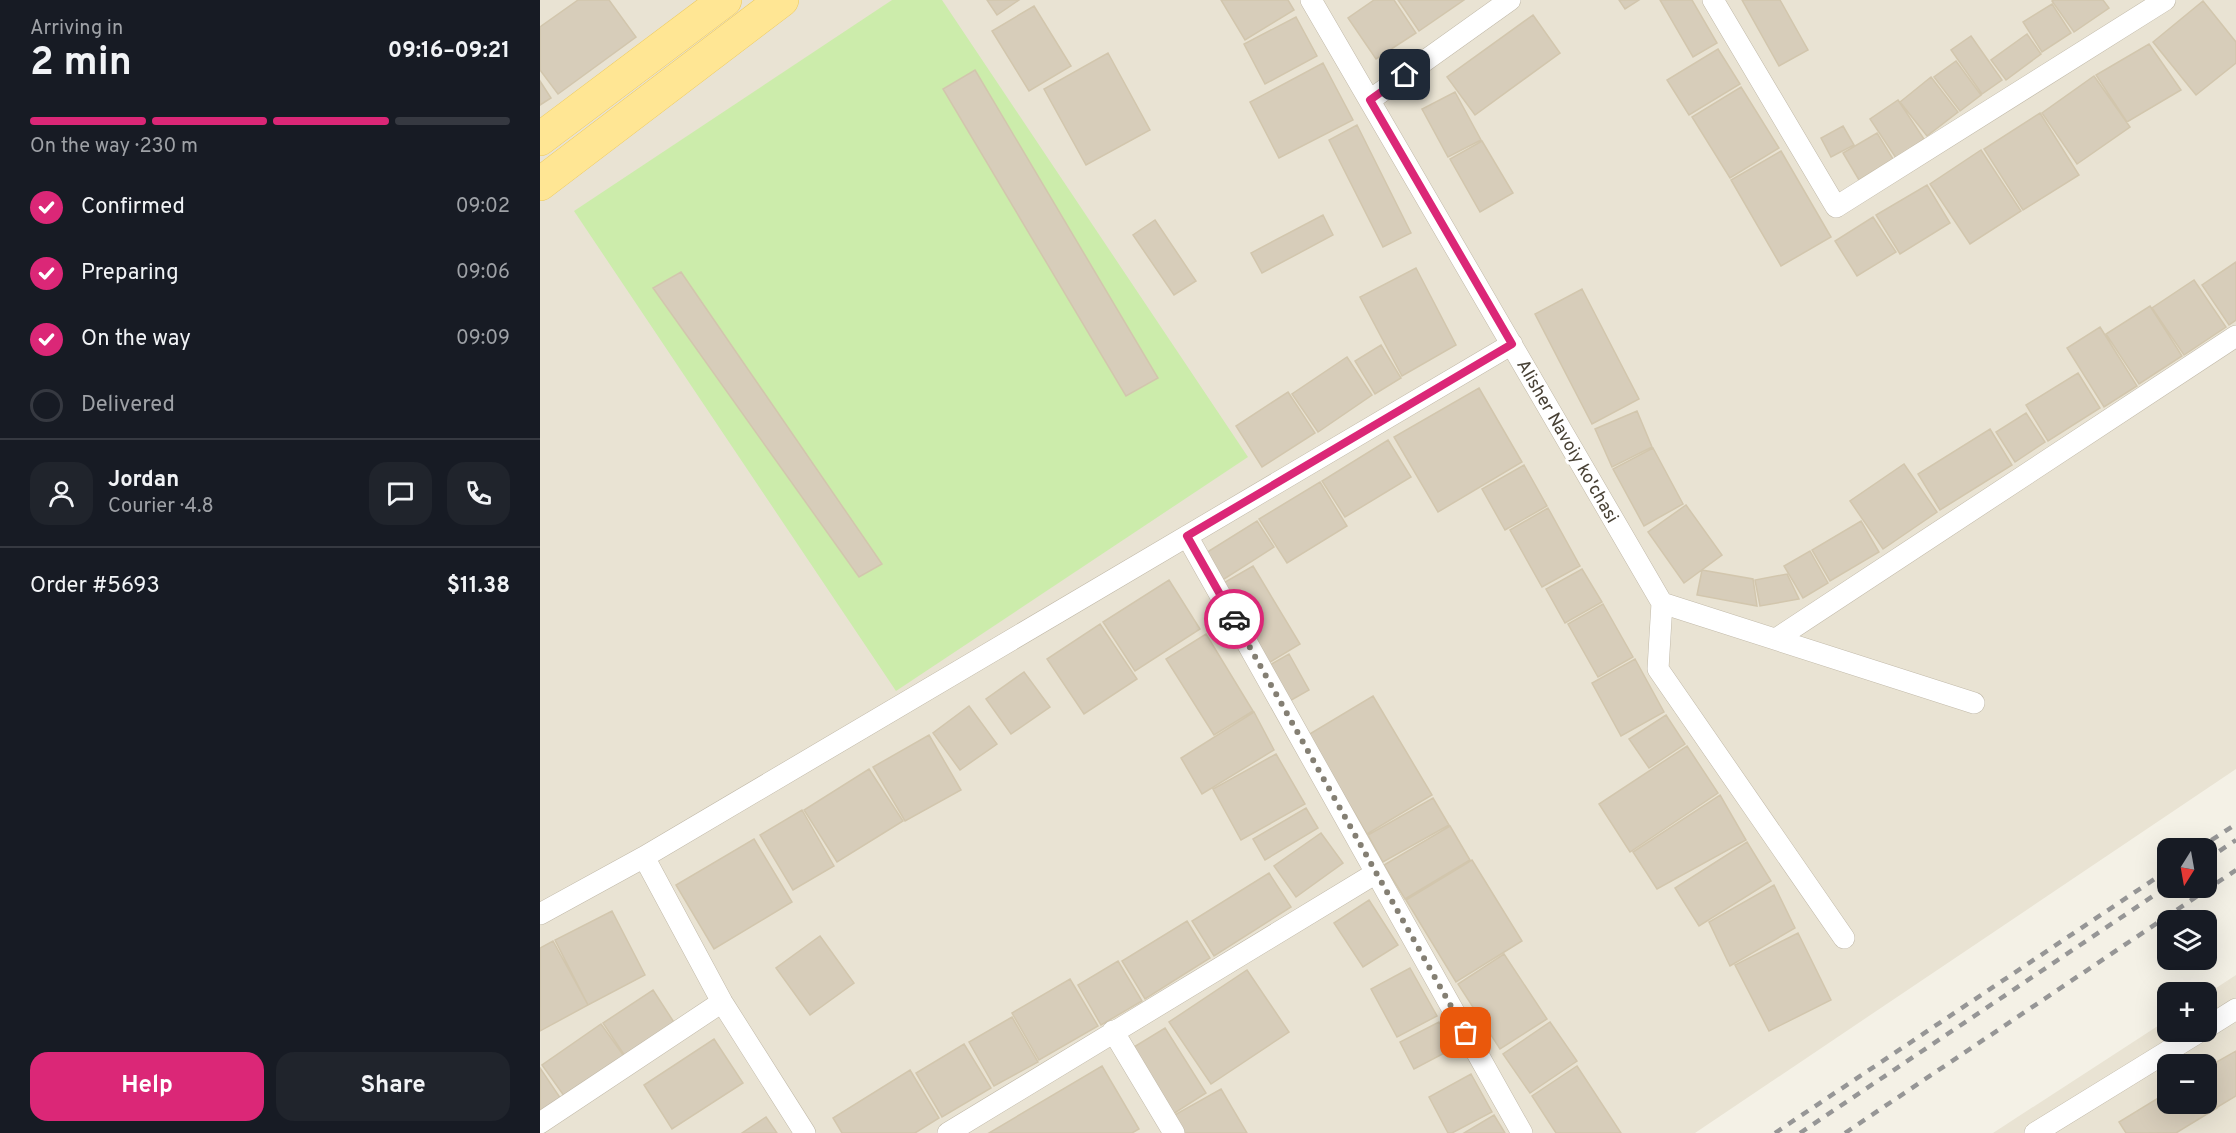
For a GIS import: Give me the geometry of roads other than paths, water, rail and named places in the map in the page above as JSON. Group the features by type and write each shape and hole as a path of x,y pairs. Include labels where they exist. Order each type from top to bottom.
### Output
{"main road":[{"path":"540,139 726,0"},
{"path":"540,184 782,0"}],"street":[{"name":"Alisher Navoiy ko'chasi","path":"1311,0 1662,603"},
{"path":"1370,100 1510,0"},
{"path":"1713,0 1836,207 2165,0"},
{"path":"1776,639 2236,336"},
{"path":"540,914 645,857 1512,344"},
{"path":"1187,536 1522,1133"},
{"path":"1844,938 1658,669 1662,603 1974,703"},
{"path":"645,857 722,1002 806,1133"},
{"path":"948,1133 1376,873"},
{"path":"540,1123 722,1002"},
{"path":"2217,1021 2236,1010"},
{"path":"1113,1031 1174,1133"},
{"path":"2035,1133 2183,1042"}],"railway":[{"path":"2215,838 2236,824"},
{"path":"2217,853 2236,840"},
{"path":"1845,1133 2236,870"},
{"path":"1775,1133 2157,877"},
{"path":"1800,1133 2157,893"}]}
